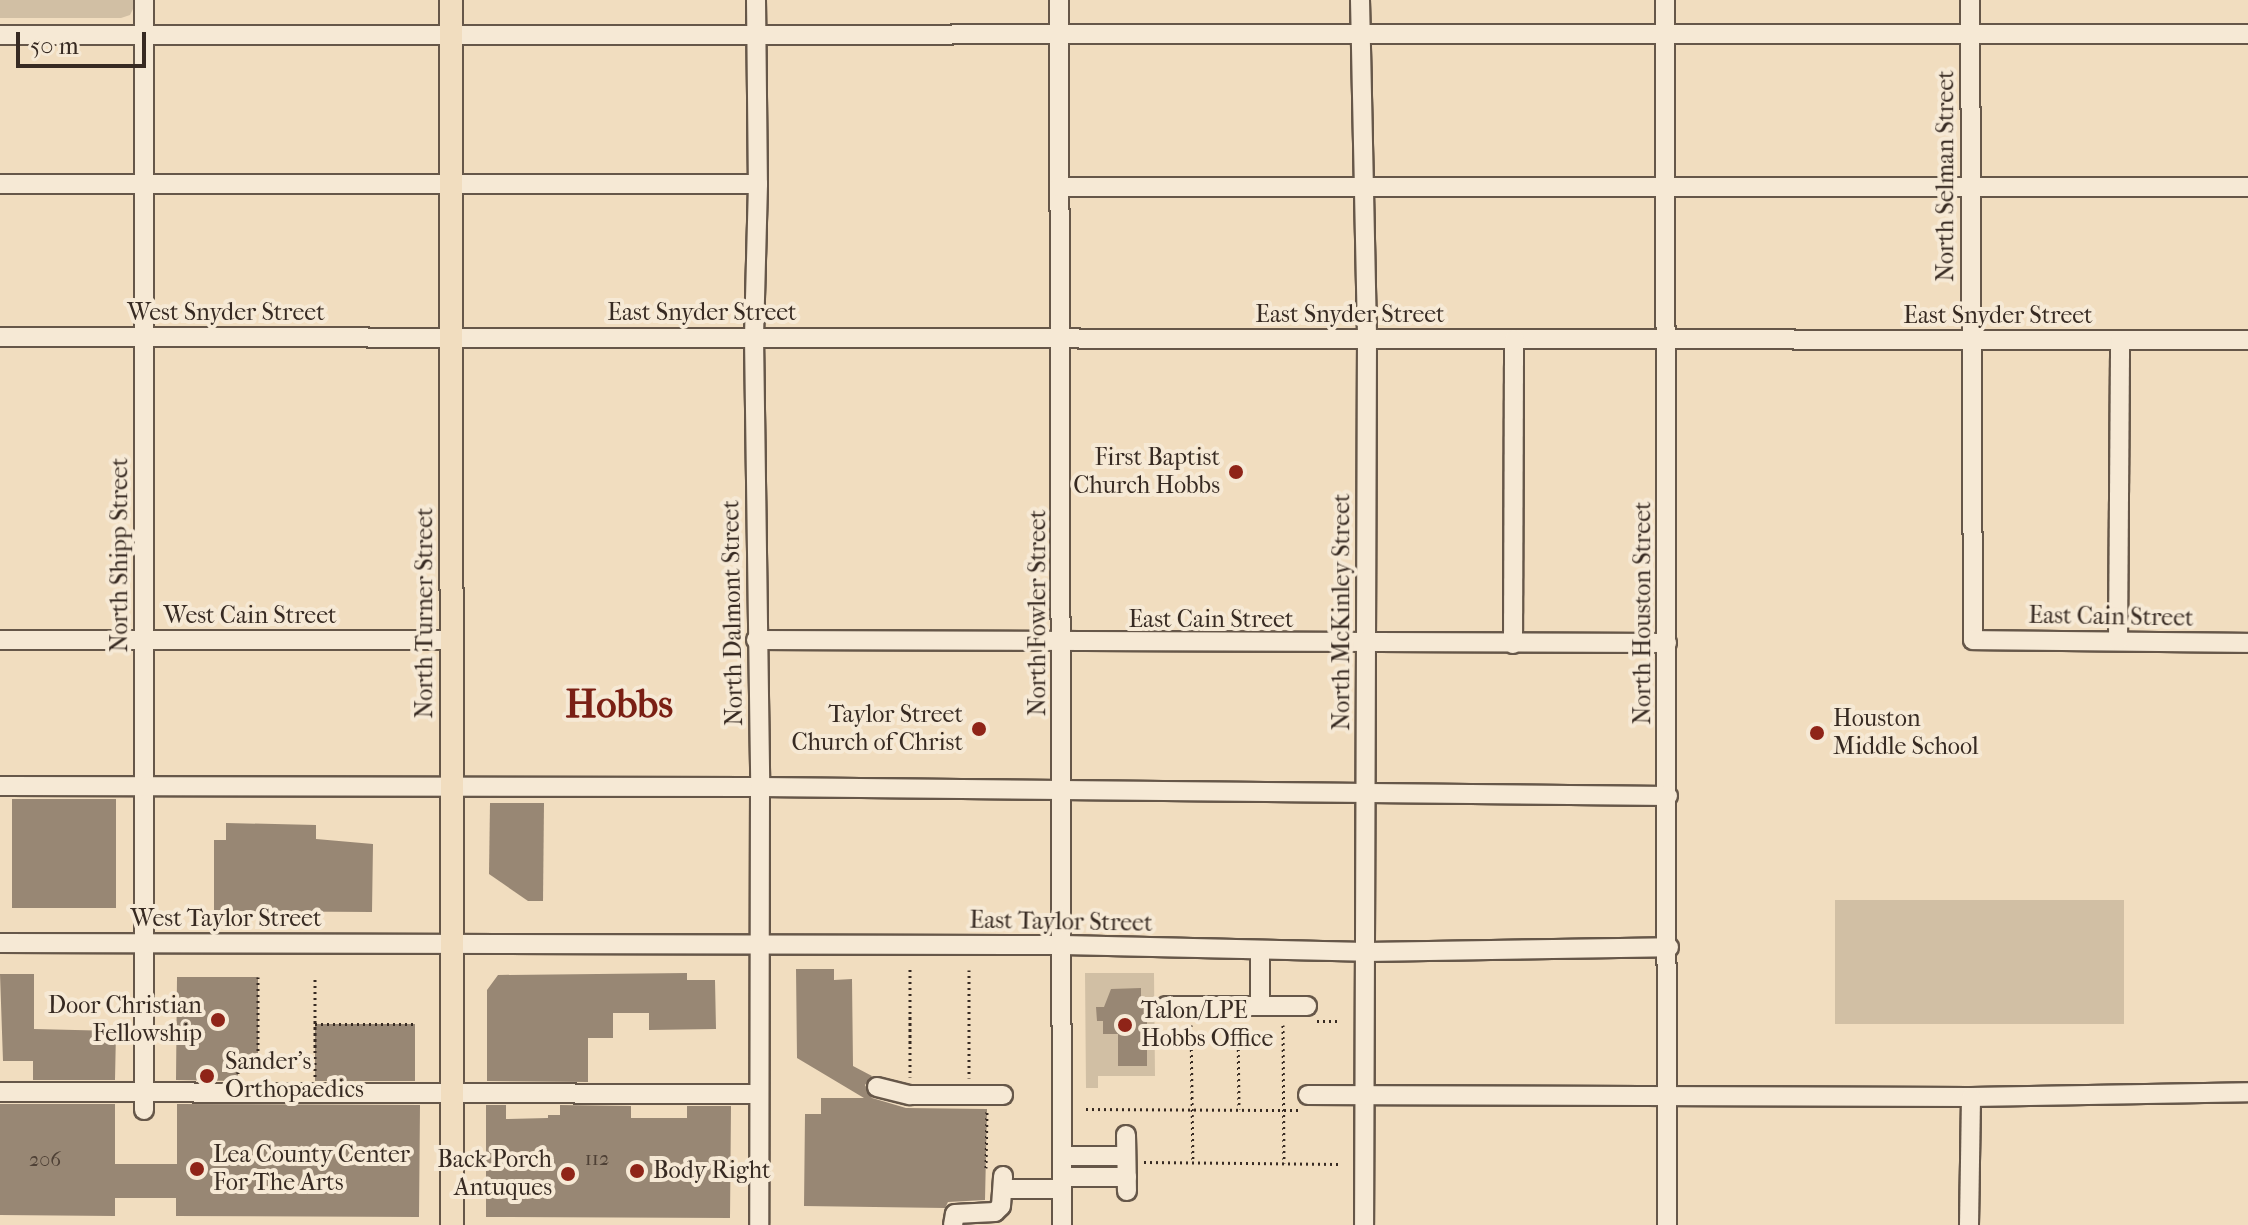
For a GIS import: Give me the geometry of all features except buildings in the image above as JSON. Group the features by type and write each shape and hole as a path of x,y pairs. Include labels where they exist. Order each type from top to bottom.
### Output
{"main road":[{"name":"North Turner Street","path":"451,0 452,1225"}],"street":[{"name":"North Shipp Street","path":"144,0 144,1102"},
{"name":"North Dalmont Street","path":"756,0 758,184 754,337 760,787 759,1225"},
{"name":"North Fowler Street","path":"1059,0 1062,1225"},
{"name":"North McKinley Street","path":"1360,0 1367,339 1364,1225"},
{"name":"North Houston Street","path":"1665,0 1669,947 1667,1225"},
{"name":"North Selman Street","path":"1970,0 1973,640"},
{"path":"0,35 2248,34"},
{"path":"0,184 758,184"},
{"path":"1059,187 2248,187"},
{"name":"West Snyder Street","path":"0,337 451,337"},
{"name":"East Snyder Street","path":"451,337 2248,340"},
{"path":"1513,644 1514,339"},
{"path":"2118,641 2120,340"},
{"name":"West Cain Street","path":"0,640 451,640"},
{"name":"East Cain Street","path":"756,640 1667,643"},
{"name":"East Cain Street","path":"1973,640 2248,643"},
{"path":"0,786 760,787 1668,796"},
{"name":"West Taylor Street","path":"0,943 452,944"},
{"name":"East Taylor Street","path":"452,944 1063,945 1366,952 1669,947"},
{"path":"1260,950 1260,1006"},
{"path":"1166,1006 1307,1006"},
{"path":"877,1087 910,1095 1003,1095"},
{"path":"0,1092 144,1102 452,1092 759,1094"},
{"path":"1308,1102 1365,1094 1971,1097 2248,1092"},
{"path":"1969,1225 1971,1097"},
{"path":"1126,1135 1129,1172"},
{"path":"1062,1156 1129,1172"},
{"path":"953,1225 955,1214 995,1212 1001,1206 997,1179 1062,1183 1129,1172"}],"path":[{"path":"910,969 910,1095"},
{"path":"969,970 969,1109 987,1109 997,1179"},
{"path":"315,976 315,1089"},
{"path":"238,1076 238,1063 258,1063 258,977"},
{"path":"1191,1021 1193,1163"},
{"path":"1238,1021 1239,1110"},
{"path":"1283,1021 1284,1163"},
{"path":"315,1024 415,1024"},
{"path":"1086,1109 1284,1110 1308,1102"},
{"path":"1129,1172 1193,1163 1338,1164"}],"shaded area":[{"path":"0,0 135,0 135,5 130,15 121,18 0,18"},
{"path":"1835,900 2124,900 2124,1024 1835,1024"},
{"path":"1085,973 1154,973 1155,1076 1098,1076 1098,1088 1086,1088"}],"place":[{"name":"First Baptist Church Hobbs","path":"1236,472"},
{"name":"Taylor Street Church of Christ","path":"979,729"},
{"name":"Houston Middle School","path":"1817,733"},
{"name":"Door Christian Fellowship","path":"218,1020"},
{"name":"Talon/LPE Hobbs Office","path":"1125,1025"},
{"name":"Sander's Orthopaedics","path":"207,1076"},
{"name":"Lea County Center For The Arts","path":"197,1169"},
{"name":"Body Right","path":"637,1171"},
{"name":"Back Porch Antuques","path":"568,1174"}],"district":[{"name":"Hobbs","path":"619,704"}]}
